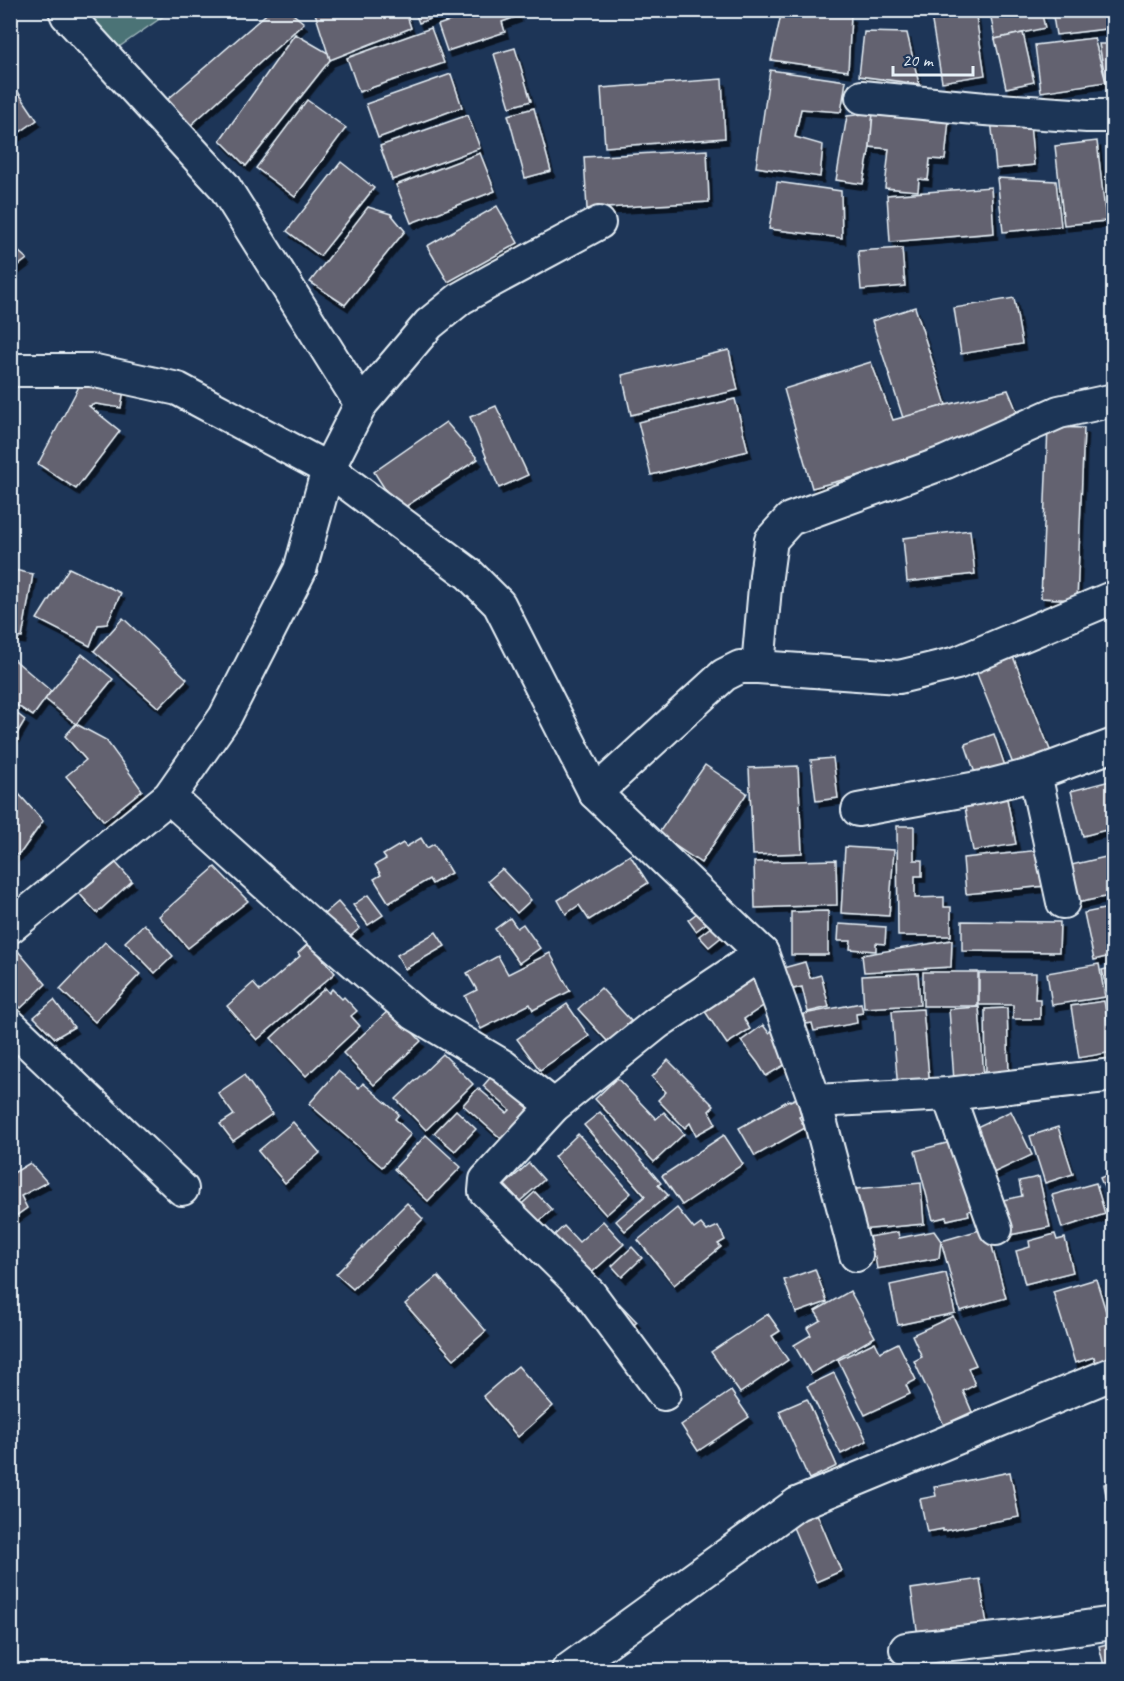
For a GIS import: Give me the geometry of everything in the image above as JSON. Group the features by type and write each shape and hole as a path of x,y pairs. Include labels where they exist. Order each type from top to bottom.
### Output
{"street":[{"path":"65,10 67,15 224,186 361,404"},
{"path":"862,97 985,109 1113,116"},
{"path":"10,927 169,797 225,717 300,570 327,469 361,404 429,324 461,298 599,223"},
{"path":"10,370 91,370 178,389 327,469 468,574 499,604 596,793 762,953 815,1101 856,1255"},
{"path":"758,667 771,540 790,519 946,462 1059,412 1113,400"},
{"path":"596,793 724,675 740,667 899,677 957,663 1113,597"},
{"path":"858,810 988,786 1035,774 1113,745"},
{"path":"1035,774 1063,902"},
{"path":"169,797 310,924 415,1014 503,1066 554,1106"},
{"path":"664,1394 590,1294 485,1191 486,1180 554,1106 657,1023 762,953"},
{"path":"10,1025 182,1189"},
{"path":"815,1101 948,1094 1113,1075"},
{"path":"948,1094 996,1229"},
{"path":"568,1671 796,1504 1113,1373"},
{"path":"906,1649 1113,1623"}],"green space":[{"path":"87,11 171,11 116,49"}],"building":[{"path":"271,10 288,10 304,23 190,126 167,100"},
{"path":"314,10 405,10 411,28 330,60"},
{"path":"414,10 453,10 419,23"},
{"path":"481,10 492,10 493,13 501,10 516,10 518,16 502,22 505,32 447,51 438,25"},
{"path":"782,10 826,10 851,15 848,71 771,60"},
{"path":"930,10 975,10 985,75 942,82"},
{"path":"1041,10 1045,28 995,39 990,12"},
{"path":"1052,10 1114,10 1114,28 1056,35"},
{"path":"431,28 444,63 359,92 347,58"},
{"path":"864,32 907,33 919,84 859,76"},
{"path":"1023,33 1034,82 1006,88 995,39"},
{"path":"295,34 328,53 330,60 246,166 220,140"},
{"path":"1094,38 1106,82 1041,92 1035,45"},
{"path":"1099,44 1114,44 1114,82 1106,82"},
{"path":"515,48 531,101 510,107 494,54"},
{"path":"770,70 846,81 841,112 801,109 795,137 823,145 820,177 756,167"},
{"path":"451,74 462,107 378,138 366,104"},
{"path":"722,79 725,138 605,147 601,88"},
{"path":"10,80 37,120 10,139"},
{"path":"307,100 346,128 295,197 256,168"},
{"path":"534,108 551,171 525,178 508,115"},
{"path":"873,113 863,184 836,180 847,116"},
{"path":"873,113 949,120 945,160 930,159 928,180 919,179 918,191 885,188 889,149 870,147"},
{"path":"468,115 480,148 392,180 380,146"},
{"path":"1029,115 1034,165 996,169 991,119"},
{"path":"1114,127 1114,172 1113,172 1108,128"},
{"path":"1097,141 1106,221 1064,225 1055,146"},
{"path":"707,150 709,202 587,209 584,157"},
{"path":"480,153 495,191 411,223 396,185"},
{"path":"341,162 374,188 320,256 287,231"},
{"path":"997,178 1056,181 1061,226 1003,232"},
{"path":"777,182 841,191 842,238 769,229"},
{"path":"991,187 994,233 890,242 887,195"},
{"path":"497,206 518,243 448,282 427,246"},
{"path":"368,207 391,214 405,231 345,305 310,282"},
{"path":"10,244 27,259 10,272"},
{"path":"902,248 905,286 861,290 858,251"},
{"path":"1014,298 1022,344 961,354 954,308"},
{"path":"915,307 946,405 903,418 872,321"},
{"path":"729,350 738,390 631,415 622,375"},
{"path":"871,362 893,420 1008,390 1020,419 911,462 812,488 784,389"},
{"path":"83,379 124,389 121,408 96,404 89,406 120,431 76,489 38,464"},
{"path":"735,399 748,451 651,475 638,422"},
{"path":"496,406 528,475 499,488 470,417"},
{"path":"446,422 478,459 399,511 374,472"},
{"path":"1048,427 1084,428 1077,600 1041,598"},
{"path":"970,530 975,574 907,582 903,538"},
{"path":"69,568 121,593 107,624 98,625 90,646 37,619"},
{"path":"10,569 33,574 22,638 10,636"},
{"path":"123,618 187,679 159,708 94,651"},
{"path":"82,654 113,679 76,724 45,699"},
{"path":"1012,654 1052,755 1015,769 975,669"},
{"path":"10,656 51,691 33,716 10,701"},
{"path":"10,708 25,720 10,745"},
{"path":"76,724 106,740 142,790 104,821 66,776 86,760 65,736"},
{"path":"994,734 1006,769 977,779 965,744"},
{"path":"833,758 838,798 816,801 811,760"},
{"path":"705,765 747,793 701,863 658,834"},
{"path":"798,766 802,853 753,855 749,768"},
{"path":"1114,780 1114,828 1083,836 1071,791"},
{"path":"10,784 43,821 22,851 10,859"},
{"path":"1006,794 1016,844 973,851 964,802"},
{"path":"897,826 914,826 914,860 922,860 922,876 915,876 915,898 944,897 944,907 951,907 951,936 898,936"},
{"path":"421,838 427,848 434,844 451,873 432,884 429,879 389,903 374,879 381,875 375,865 386,859 383,855 403,843 406,847"},
{"path":"845,847 894,850 889,916 841,913"},
{"path":"1041,850 1045,886 966,894 963,858"},
{"path":"630,855 648,883 589,920 579,905 566,914 558,900"},
{"path":"1114,855 1114,895 1072,904 1063,867"},
{"path":"836,860 837,905 755,908 754,862"},
{"path":"116,863 132,881 97,913 78,892"},
{"path":"215,867 248,901 188,948 159,916"},
{"path":"502,869 531,900 517,913 488,881"},
{"path":"368,895 383,915 368,925 353,905"},
{"path":"338,902 360,928 346,940 324,914"},
{"path":"1114,907 1114,955 1094,960 1084,913"},
{"path":"701,910 709,921 696,931 688,920"},
{"path":"828,911 828,955 791,955 791,912"},
{"path":"510,918 517,928 523,924 540,948 519,963 495,929"},
{"path":"962,921 1060,922 1059,952 962,951"},
{"path":"144,924 173,956 155,973 125,942"},
{"path":"715,924 724,935 709,947 699,936"},
{"path":"839,924 886,927 885,944 876,943 876,951 850,949 851,941 838,941"},
{"path":"436,932 445,946 405,969 397,955"},
{"path":"952,940 951,967 864,972 862,955"},
{"path":"105,942 140,974 95,1022 60,989"},
{"path":"309,943 335,973 257,1040 227,1006 253,983 260,991 300,956 298,953"},
{"path":"18,951 46,984 21,1008 10,998 10,957"},
{"path":"550,953 570,991 533,1010 530,1004 481,1029 465,996 477,990 467,973 498,956 508,974"},
{"path":"805,962 810,978 821,975 829,1007 808,1012 802,987 789,990 783,968"},
{"path":"1099,964 1105,997 1052,1005 1047,973"},
{"path":"1114,967 1114,1019 1102,970"},
{"path":"755,968 775,998 744,1019 750,1029 727,1044 700,1004"},
{"path":"923,972 978,972 978,1006 923,1006"},
{"path":"918,973 920,1005 864,1008 862,976"},
{"path":"979,973 1036,973 1035,999 1040,999 1040,1019 1013,1019 1013,1005 979,1005"},
{"path":"325,988 329,993 332,989 342,999 344,997 357,1011 351,1016 360,1026 306,1076 271,1038"},
{"path":"601,988 631,1021 608,1042 578,1009"},
{"path":"54,1000 74,1027 55,1038 34,1017"},
{"path":"1104,1001 1113,1052 1079,1058 1071,1006"},
{"path":"861,1003 863,1013 856,1014 857,1023 814,1031 812,1023 806,1024 804,1014"},
{"path":"567,1004 589,1036 540,1070 517,1039"},
{"path":"979,1007 984,1078 954,1081 949,1009"},
{"path":"1007,1008 1009,1074 986,1075 985,1009"},
{"path":"390,1009 421,1041 374,1085 343,1053"},
{"path":"923,1009 930,1088 898,1091 892,1011"},
{"path":"763,1025 769,1033 778,1026 791,1061 766,1076 741,1041"},
{"path":"443,1054 473,1084 426,1130 396,1099"},
{"path":"668,1060 714,1106 709,1111 716,1124 696,1135 690,1123 685,1128 658,1100 666,1092 652,1077"},
{"path":"338,1071 359,1088 363,1083 399,1114 395,1119 411,1134 382,1167 309,1104"},
{"path":"496,1071 538,1108 506,1143 463,1105 478,1088 507,1113 510,1110 483,1086"},
{"path":"244,1075 272,1114 233,1141 220,1124 234,1115 218,1093"},
{"path":"617,1078 656,1119 664,1112 684,1134 654,1162 595,1099"},
{"path":"799,1097 807,1113 799,1117 805,1128 755,1156 739,1128 789,1100"},
{"path":"456,1110 476,1129 455,1151 434,1133"},
{"path":"1011,1111 1032,1155 991,1174 970,1130"},
{"path":"600,1112 661,1183 658,1185 668,1195 625,1231 616,1221 645,1196 584,1125"},
{"path":"293,1122 320,1153 285,1183 258,1151"},
{"path":"1058,1127 1073,1174 1045,1183 1030,1136"},
{"path":"578,1134 631,1193 606,1215 554,1157"},
{"path":"426,1135 461,1167 428,1201 394,1169"},
{"path":"724,1135 743,1164 682,1205 662,1176"},
{"path":"955,1141 976,1209 968,1211 969,1215 947,1220 946,1217 933,1220 915,1151"},
{"path":"30,1163 47,1182 21,1196 27,1208 10,1220 10,1175"},
{"path":"529,1163 544,1180 520,1201 505,1185"},
{"path":"1114,1172 1114,1211 1100,1178"},
{"path":"1039,1177 1050,1227 1005,1236 998,1201 1022,1196 1019,1181"},
{"path":"921,1183 924,1224 860,1230 856,1189"},
{"path":"1096,1183 1105,1214 1062,1228 1052,1195"},
{"path":"535,1192 552,1210 530,1229 514,1211"},
{"path":"407,1203 423,1219 353,1289 336,1274"},
{"path":"677,1208 694,1229 701,1224 707,1231 718,1226 725,1240 718,1244 721,1247 674,1285 638,1240"},
{"path":"603,1221 624,1244 580,1283 545,1244 564,1226 579,1242"},
{"path":"987,1228 1006,1298 960,1311 941,1241"},
{"path":"934,1231 941,1241 939,1258 877,1269 875,1257 866,1258 862,1238 898,1232 899,1238"},
{"path":"1055,1234 1057,1240 1065,1238 1073,1272 1025,1284 1016,1251 1030,1247 1029,1241"},
{"path":"632,1247 642,1258 622,1277 612,1266"},
{"path":"815,1269 827,1302 796,1313 784,1280"},
{"path":"946,1273 955,1313 898,1325 890,1285"},
{"path":"438,1276 486,1331 454,1359 405,1304"},
{"path":"1096,1279 1108,1318 1114,1316 1114,1357 1096,1363 1094,1357 1075,1363 1053,1292"},
{"path":"850,1291 875,1337 811,1374 794,1345 811,1335 807,1328 821,1320 815,1311"},
{"path":"619,1303 637,1322 624,1334 606,1314"},
{"path":"768,1314 780,1331 772,1336 788,1360 740,1393 711,1352"},
{"path":"953,1316 976,1365 968,1368 975,1385 963,1391 972,1412 944,1425 914,1361 922,1357 912,1335"},
{"path":"875,1342 880,1352 898,1343 916,1380 906,1385 910,1394 865,1415 838,1360"},
{"path":"518,1366 553,1406 518,1437 483,1396"},
{"path":"834,1373 867,1441 841,1454 807,1386"},
{"path":"731,1391 749,1417 698,1451 681,1425"},
{"path":"807,1399 837,1466 809,1479 779,1411"},
{"path":"1010,1472 1019,1517 927,1532 920,1499 936,1496 934,1487"},
{"path":"1114,1482 1114,1515 1110,1516 1104,1484"},
{"path":"815,1509 841,1571 816,1582 790,1520"},
{"path":"980,1579 988,1632 919,1643 911,1589"},
{"path":"1114,1642 1114,1670 1105,1670 1099,1646"}]}
